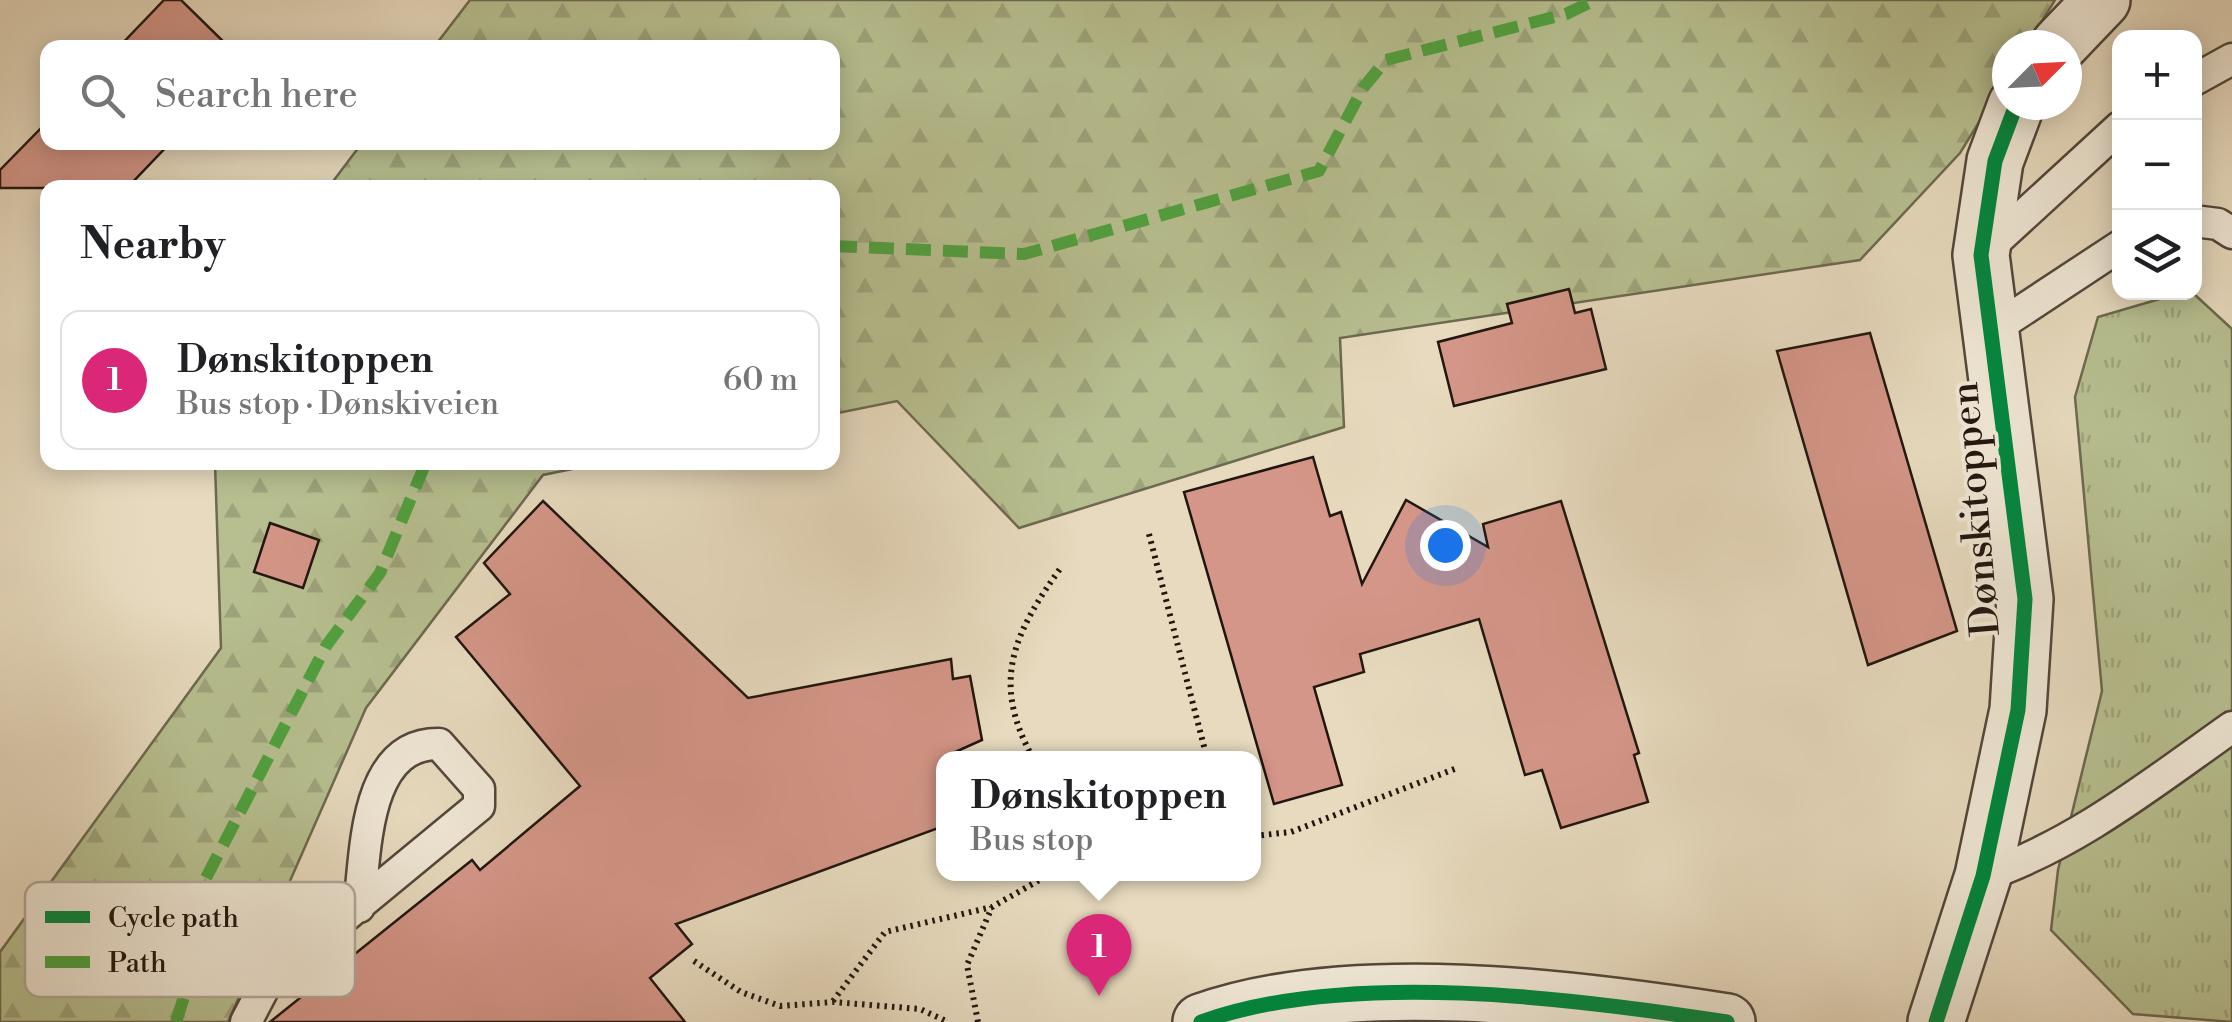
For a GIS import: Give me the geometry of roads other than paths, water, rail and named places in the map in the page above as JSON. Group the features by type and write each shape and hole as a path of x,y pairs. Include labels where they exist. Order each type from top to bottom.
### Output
{"street":[{"path":"2073,30 2102,0"},
{"name":"Dønskitoppen","path":"1936,1022 1983,876 2018,710 2025,598 1980,255 1995,161 2010,120"},
{"path":"1201,1022 1230,1012 1326,998 1471,994 1606,1003 1727,1022"}],"lane":[{"path":"2202,76 2232,59"},
{"path":"1980,255 2112,134"},
{"path":"1991,331 2112,251"},
{"path":"1983,876 2021,863 2118,806 2232,727"},
{"path":"355,911 359,908 479,806 480,790 439,744 426,744 393,764 373,801 359,908"},
{"path":"246,1022 256,997"}],"place":[{"name":"Dønskitoppen","path":"1099,996"}]}
